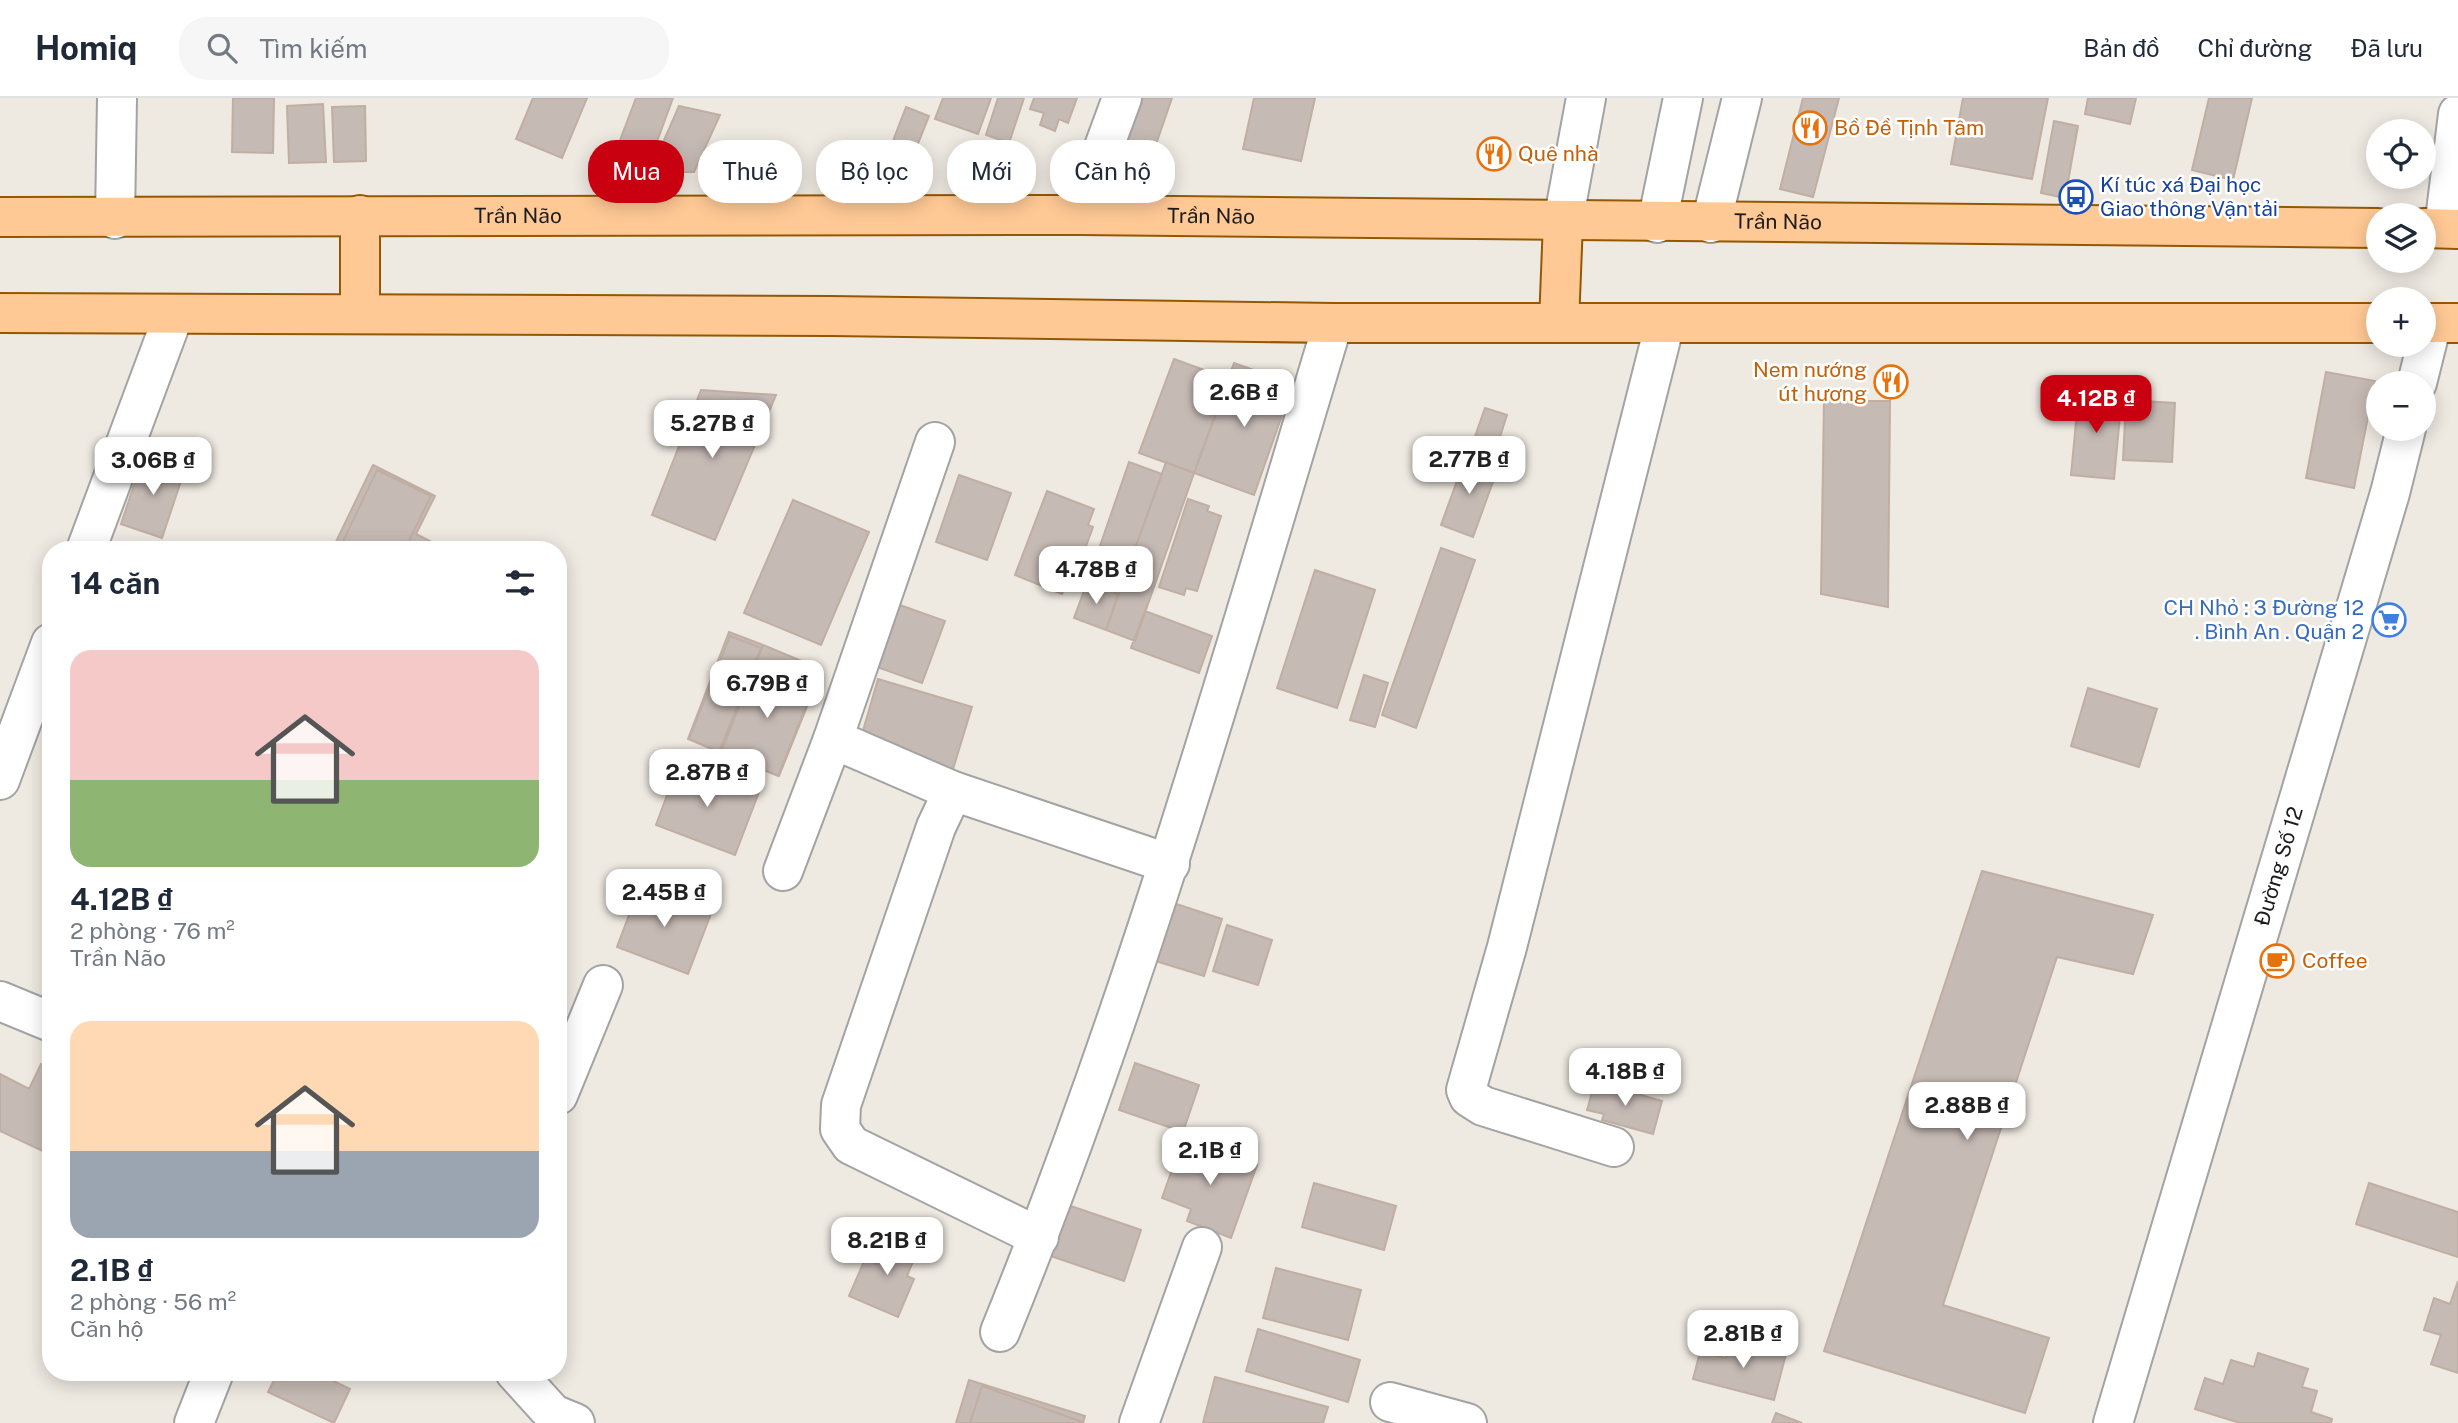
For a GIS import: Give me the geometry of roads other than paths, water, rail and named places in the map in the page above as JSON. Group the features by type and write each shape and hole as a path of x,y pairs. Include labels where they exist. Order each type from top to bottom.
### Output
{"main road":[{"name":"Trần Não","path":"0,217 115,219 360,215 1079,215 1657,223 2366,228"},
{"path":"360,215 360,314"},
{"path":"1559,323 1563,222"},
{"path":"0,313 1333,323 2366,323"}],"street":[{"path":"115,219 117,98"},
{"path":"1079,215 1122,98"},
{"path":"1563,222 1586,98"},
{"path":"1657,223 1683,98"},
{"path":"1711,223 1742,98"},
{"path":"2442,228 2458,114"},
{"path":"89,541 174,314"},
{"path":"1000,1332 1039,1237 1170,864 1333,323"},
{"path":"1614,1147 1483,1106 1469,1097 1466,1090 1507,947 1665,323"},
{"path":"2421,371 2438,323"},
{"name":"Đường Số 12","path":"2113,1423 2390,493 2403,441"},
{"path":"783,871 832,739 935,442"},
{"path":"0,780 42,673"},
{"path":"832,739 953,791 1170,864"},
{"path":"953,791 936,827 841,1105 840,1129 851,1145 1039,1237"},
{"path":"567,1073 603,985"},
{"path":"0,1001 42,1018"},
{"path":"1139,1423 1202,1247"},
{"path":"194,1423 210,1381"},
{"path":"522,1381 559,1420"},
{"path":"1390,1402 1467,1423"}],"place":[{"name":"Bồ Đề Tịnh Tâm","path":"1810,128"},
{"name":"Quê nhà","path":"1494,154"},
{"name":"Kí túc xá Đại học Giao thông Vận tải","path":"2076,197"},
{"name":"Nem nướng út hương","path":"1891,382"},
{"name":"CH Nhỏ : 3 Đường 12 . Bình An . Quận 2","path":"2389,620"},
{"name":"Coffee","path":"2277,961"}]}
